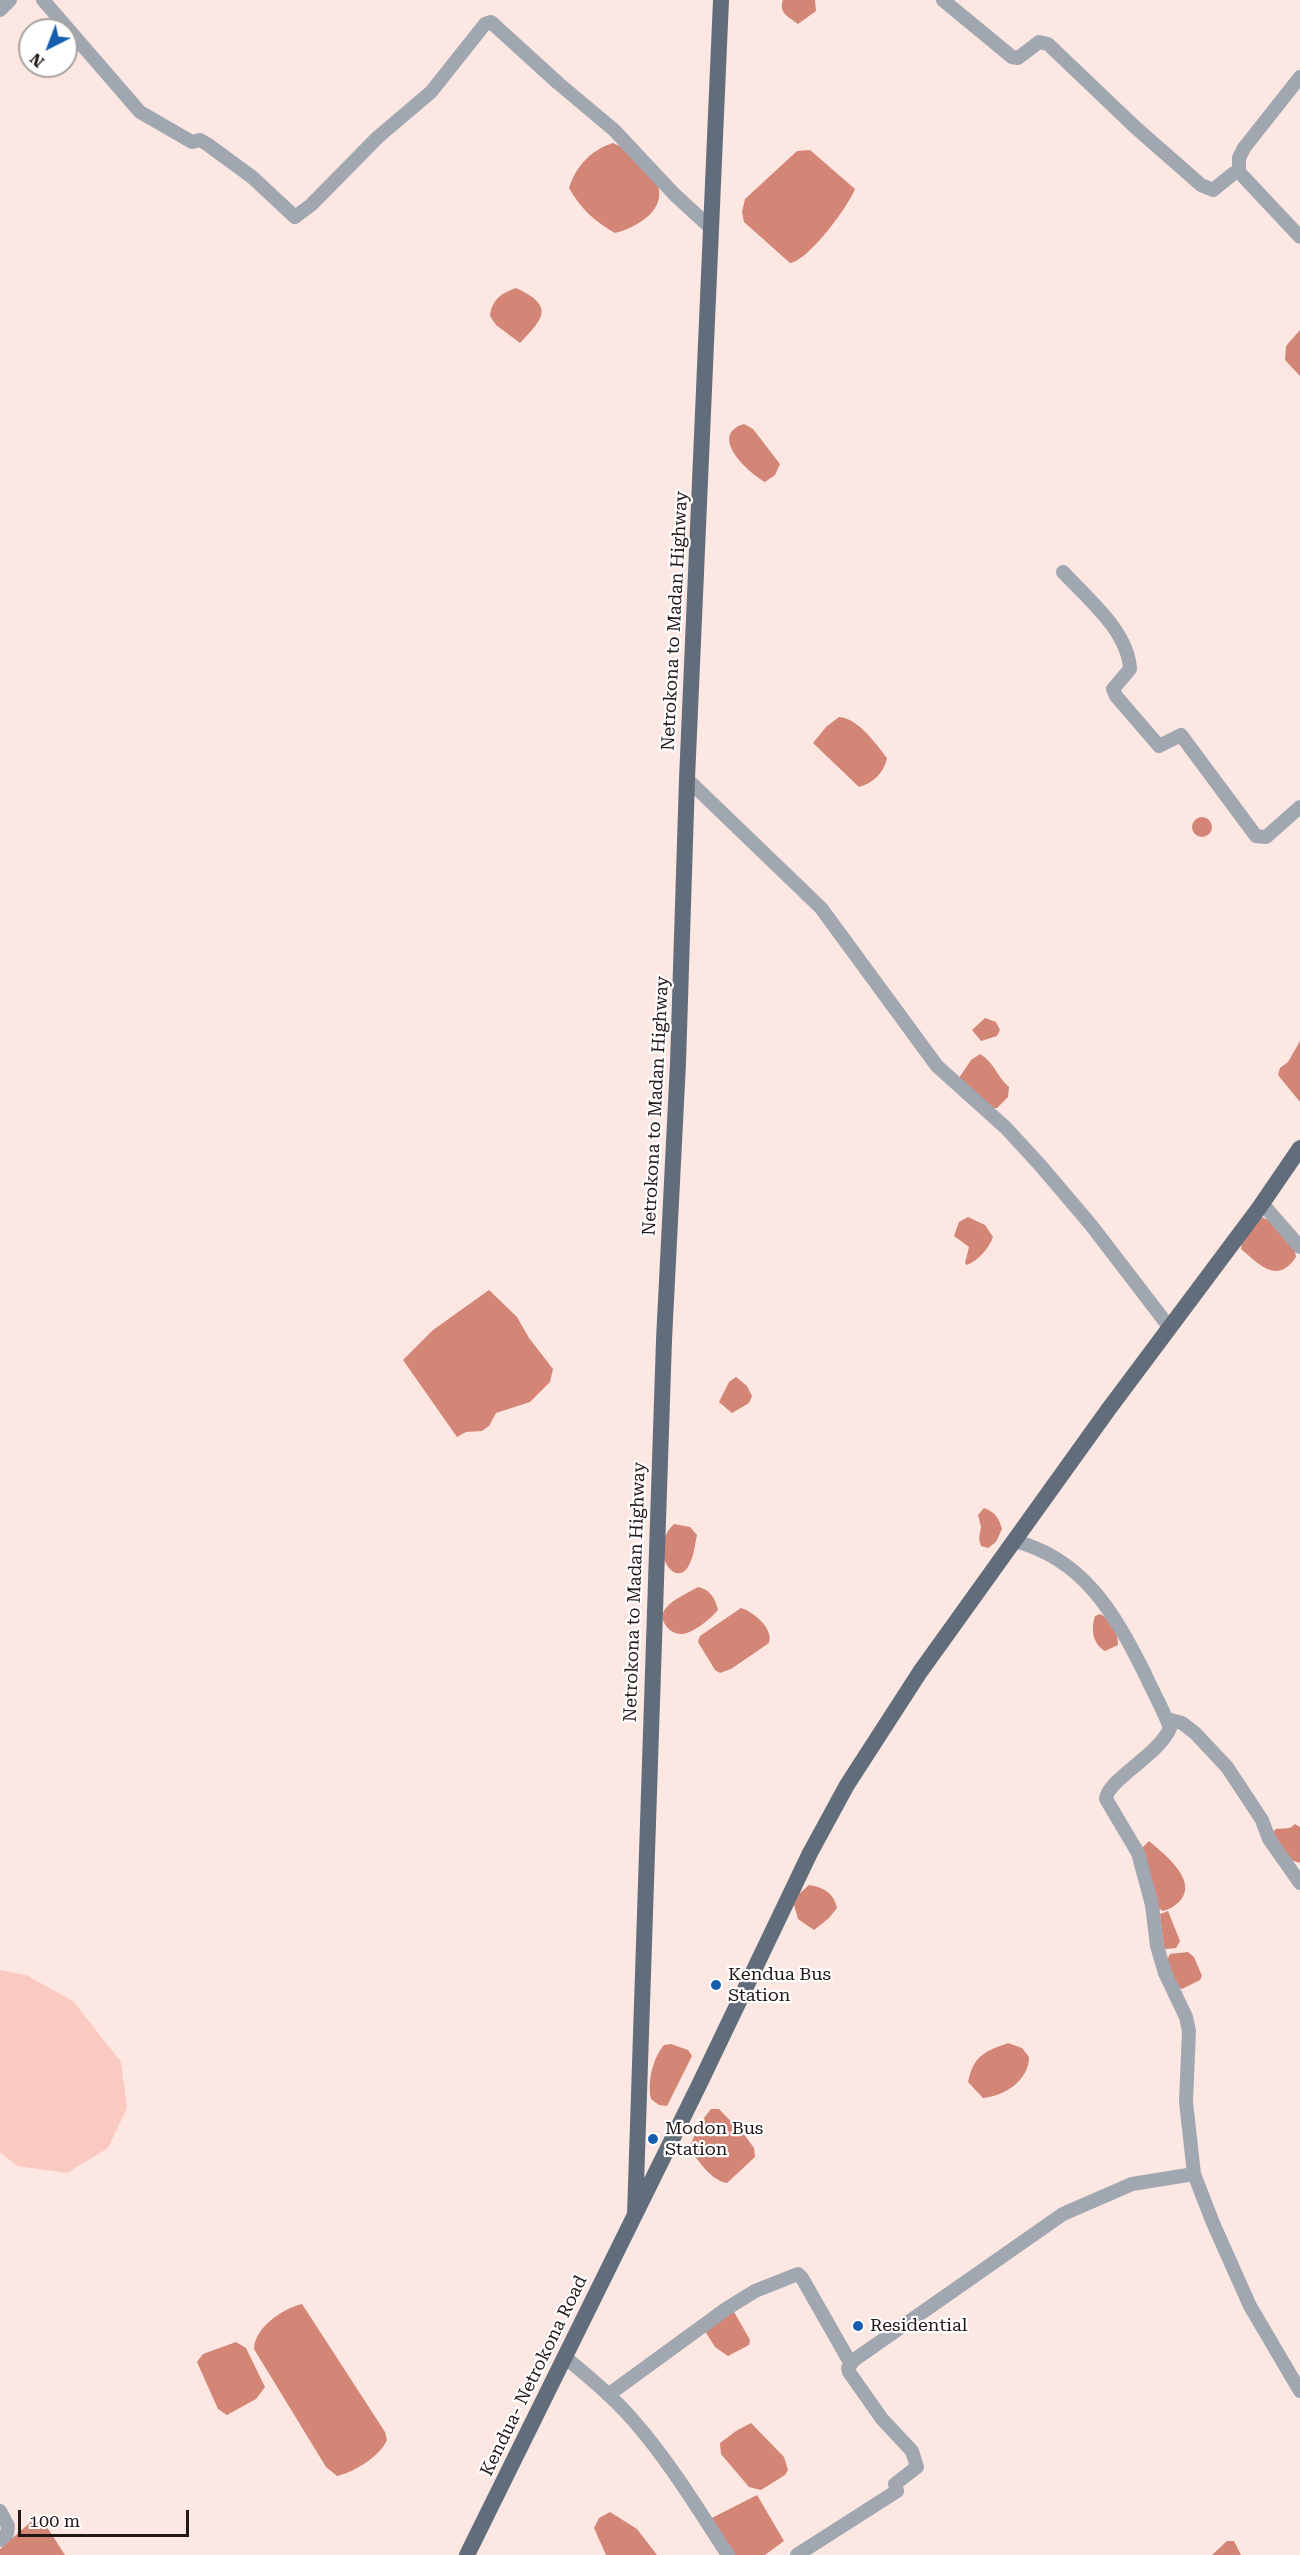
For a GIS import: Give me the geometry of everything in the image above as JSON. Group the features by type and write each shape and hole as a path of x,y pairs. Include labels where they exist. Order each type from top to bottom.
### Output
{"main road":[{"name":"Netrokona to Madan Highway","path":"635,2215 664,1340 678,1063 687,779 721,0"},
{"name":"Kendua- Netrokona Road","path":"467,2555 566,2358 800,1873 847,1785 920,1672 1259,1208 1300,1148"}],"street":[{"path":"0,10 10,0"},
{"path":"43,0 140,112 192,142 200,140 207,144 252,177 295,217 311,205 378,137 431,92 485,24 491,22 497,24 558,83 614,130 675,195 712,229"},
{"path":"943,0 1012,57 1018,58 1039,42 1048,44 1135,127 1208,189 1213,190 1234,173 1239,172"},
{"path":"1300,77 1244,148 1239,158 1239,172 1300,237"},
{"path":"1063,572 1104,616 1129,652 1130,669 1113,689 1116,696 1159,746 1181,735 1256,836 1266,837 1300,807"},
{"path":"687,779 821,908 937,1066 1006,1128 1040,1165 1170,1328"},
{"path":"1259,1208 1267,1209 1300,1247"},
{"path":"1014,1541 1029,1544 1064,1561 1082,1577 1108,1607 1135,1654 1167,1719 1170,1728 1164,1741 1120,1778 1107,1794 1106,1799 1138,1853 1148,1886 1165,1973 1188,2024 1186,2102 1194,2174 1250,2306 1298,2384"},
{"path":"1167,1719 1182,1723 1195,1733 1227,1767 1262,1820 1269,1839 1300,1883"},
{"path":"797,2555 897,2491 895,2484 917,2467 912,2451 882,2419 849,2372 851,2364 1063,2214 1132,2184 1194,2174"},
{"path":"608,2395 726,2309 755,2291 795,2274 802,2278 851,2364"},
{"path":"566,2358 634,2420 681,2483 728,2555"},
{"path":"0,2511 8,2526 7,2534 0,2540"}],"shaded area":[{"path":"783,0 815,0 816,11 798,24 783,11"},
{"path":"613,143 628,152 653,176 659,191 655,208 649,216 632,227 615,233 589,214 569,188 585,160 598,150"},
{"path":"810,150 855,189 836,220 817,243 798,260 790,263 744,222 742,212 745,199 797,151"},
{"path":"516,288 536,301 542,313 535,326 520,343 496,325 490,316 493,305 499,298"},
{"path":"1300,330 1300,376 1285,360 1286,346"},
{"path":"744,424 753,429 780,464 775,475 765,482 741,462 730,445 730,436 734,429"},
{"path":"839,717 846,718 860,727 887,758 877,777 859,787 813,743 826,727"},
{"path":"1198,817 1206,817 1212,823 1212,831 1206,837 1198,837 1192,831 1192,823"},
{"path":"985,1018 996,1022 1000,1030 997,1036 981,1041 972,1030"},
{"path":"1300,1041 1300,1102 1278,1075 1280,1068 1288,1062"},
{"path":"980,1054 989,1061 1009,1087 1008,1097 997,1108 992,1108 959,1078 971,1060"},
{"path":"968,1217 985,1225 993,1237 983,1254 967,1265 965,1263 969,1247 954,1236 959,1222"},
{"path":"1262,1217 1285,1233 1293,1244 1296,1257 1282,1270 1268,1270 1241,1249 1242,1240"},
{"path":"489,1290 517,1317 529,1338 553,1369 550,1382 530,1402 496,1413 489,1426 482,1431 466,1432 457,1437 403,1360 433,1330"},
{"path":"736,1377 747,1386 752,1396 749,1403 732,1413 719,1402 729,1382"},
{"path":"984,1508 996,1516 1002,1529 996,1542 988,1548 981,1546 979,1539 981,1527 978,1515"},
{"path":"674,1524 690,1527 697,1535 690,1563 684,1571 678,1573 672,1571 663,1556 666,1534"},
{"path":"698,1587 706,1590 712,1596 718,1610 692,1631 682,1634 673,1632 664,1621 663,1612 681,1596"},
{"path":"741,1608 752,1613 766,1627 769,1632 769,1643 731,1669 720,1673 715,1670 698,1642 700,1636"},
{"path":"1100,1614 1111,1623 1118,1640 1118,1645 1105,1651 1097,1644 1093,1631 1095,1616"},
{"path":"1295,1824 1300,1827 1300,1863 1288,1859 1270,1834 1276,1829 1290,1828"},
{"path":"1149,1841 1178,1868 1185,1885 1184,1894 1179,1902 1163,1911 1157,1907 1143,1853 1143,1847"},
{"path":"809,1885 827,1892 833,1898 837,1908 814,1930 798,1919 794,1905 799,1894"},
{"path":"1168,1911 1180,1941 1176,1948 1166,1949 1164,1948 1160,1914"},
{"path":"1188,1952 1194,1957 1202,1976 1200,1980 1182,1989 1178,1987 1167,1960 1170,1954"},
{"path":"0,1970 26,1975 73,2001 121,2062 127,2108 108,2148 67,2173 17,2166 0,2152"},
{"path":"1008,2043 1022,2048 1029,2057 1025,2073 1007,2090 983,2098 968,2082 973,2066 986,2052"},
{"path":"671,2044 688,2050 692,2056 667,2106 659,2105 651,2099 652,2070 660,2050 664,2045"},
{"path":"711,2109 719,2109 754,2148 755,2157 727,2183 710,2174 689,2148 700,2123"},
{"path":"302,2304 385,2432 387,2440 379,2452 366,2462 337,2476 326,2467 254,2349 264,2326 286,2310"},
{"path":"733,2310 750,2340 749,2345 728,2356 715,2347 705,2331"},
{"path":"236,2342 246,2348 265,2387 256,2399 227,2415 218,2409 197,2362 203,2354"},
{"path":"751,2423 784,2457 788,2470 785,2475 761,2490 749,2487 721,2454 720,2443"},
{"path":"757,2495 784,2541 765,2555 735,2555 706,2521"},
{"path":"610,2512 637,2529 657,2555 606,2555 594,2528 599,2518"},
{"path":"33,2520 45,2524 65,2555 0,2555 0,2549"},
{"path":"1227,2541 1234,2541 1241,2555 1212,2555"}],"place":[{"name":"Kendua Bus Station","path":"716,1985"},
{"name":"Modon Bus Station","path":"653,2139"},
{"name":"Residential","path":"858,2326"}]}
